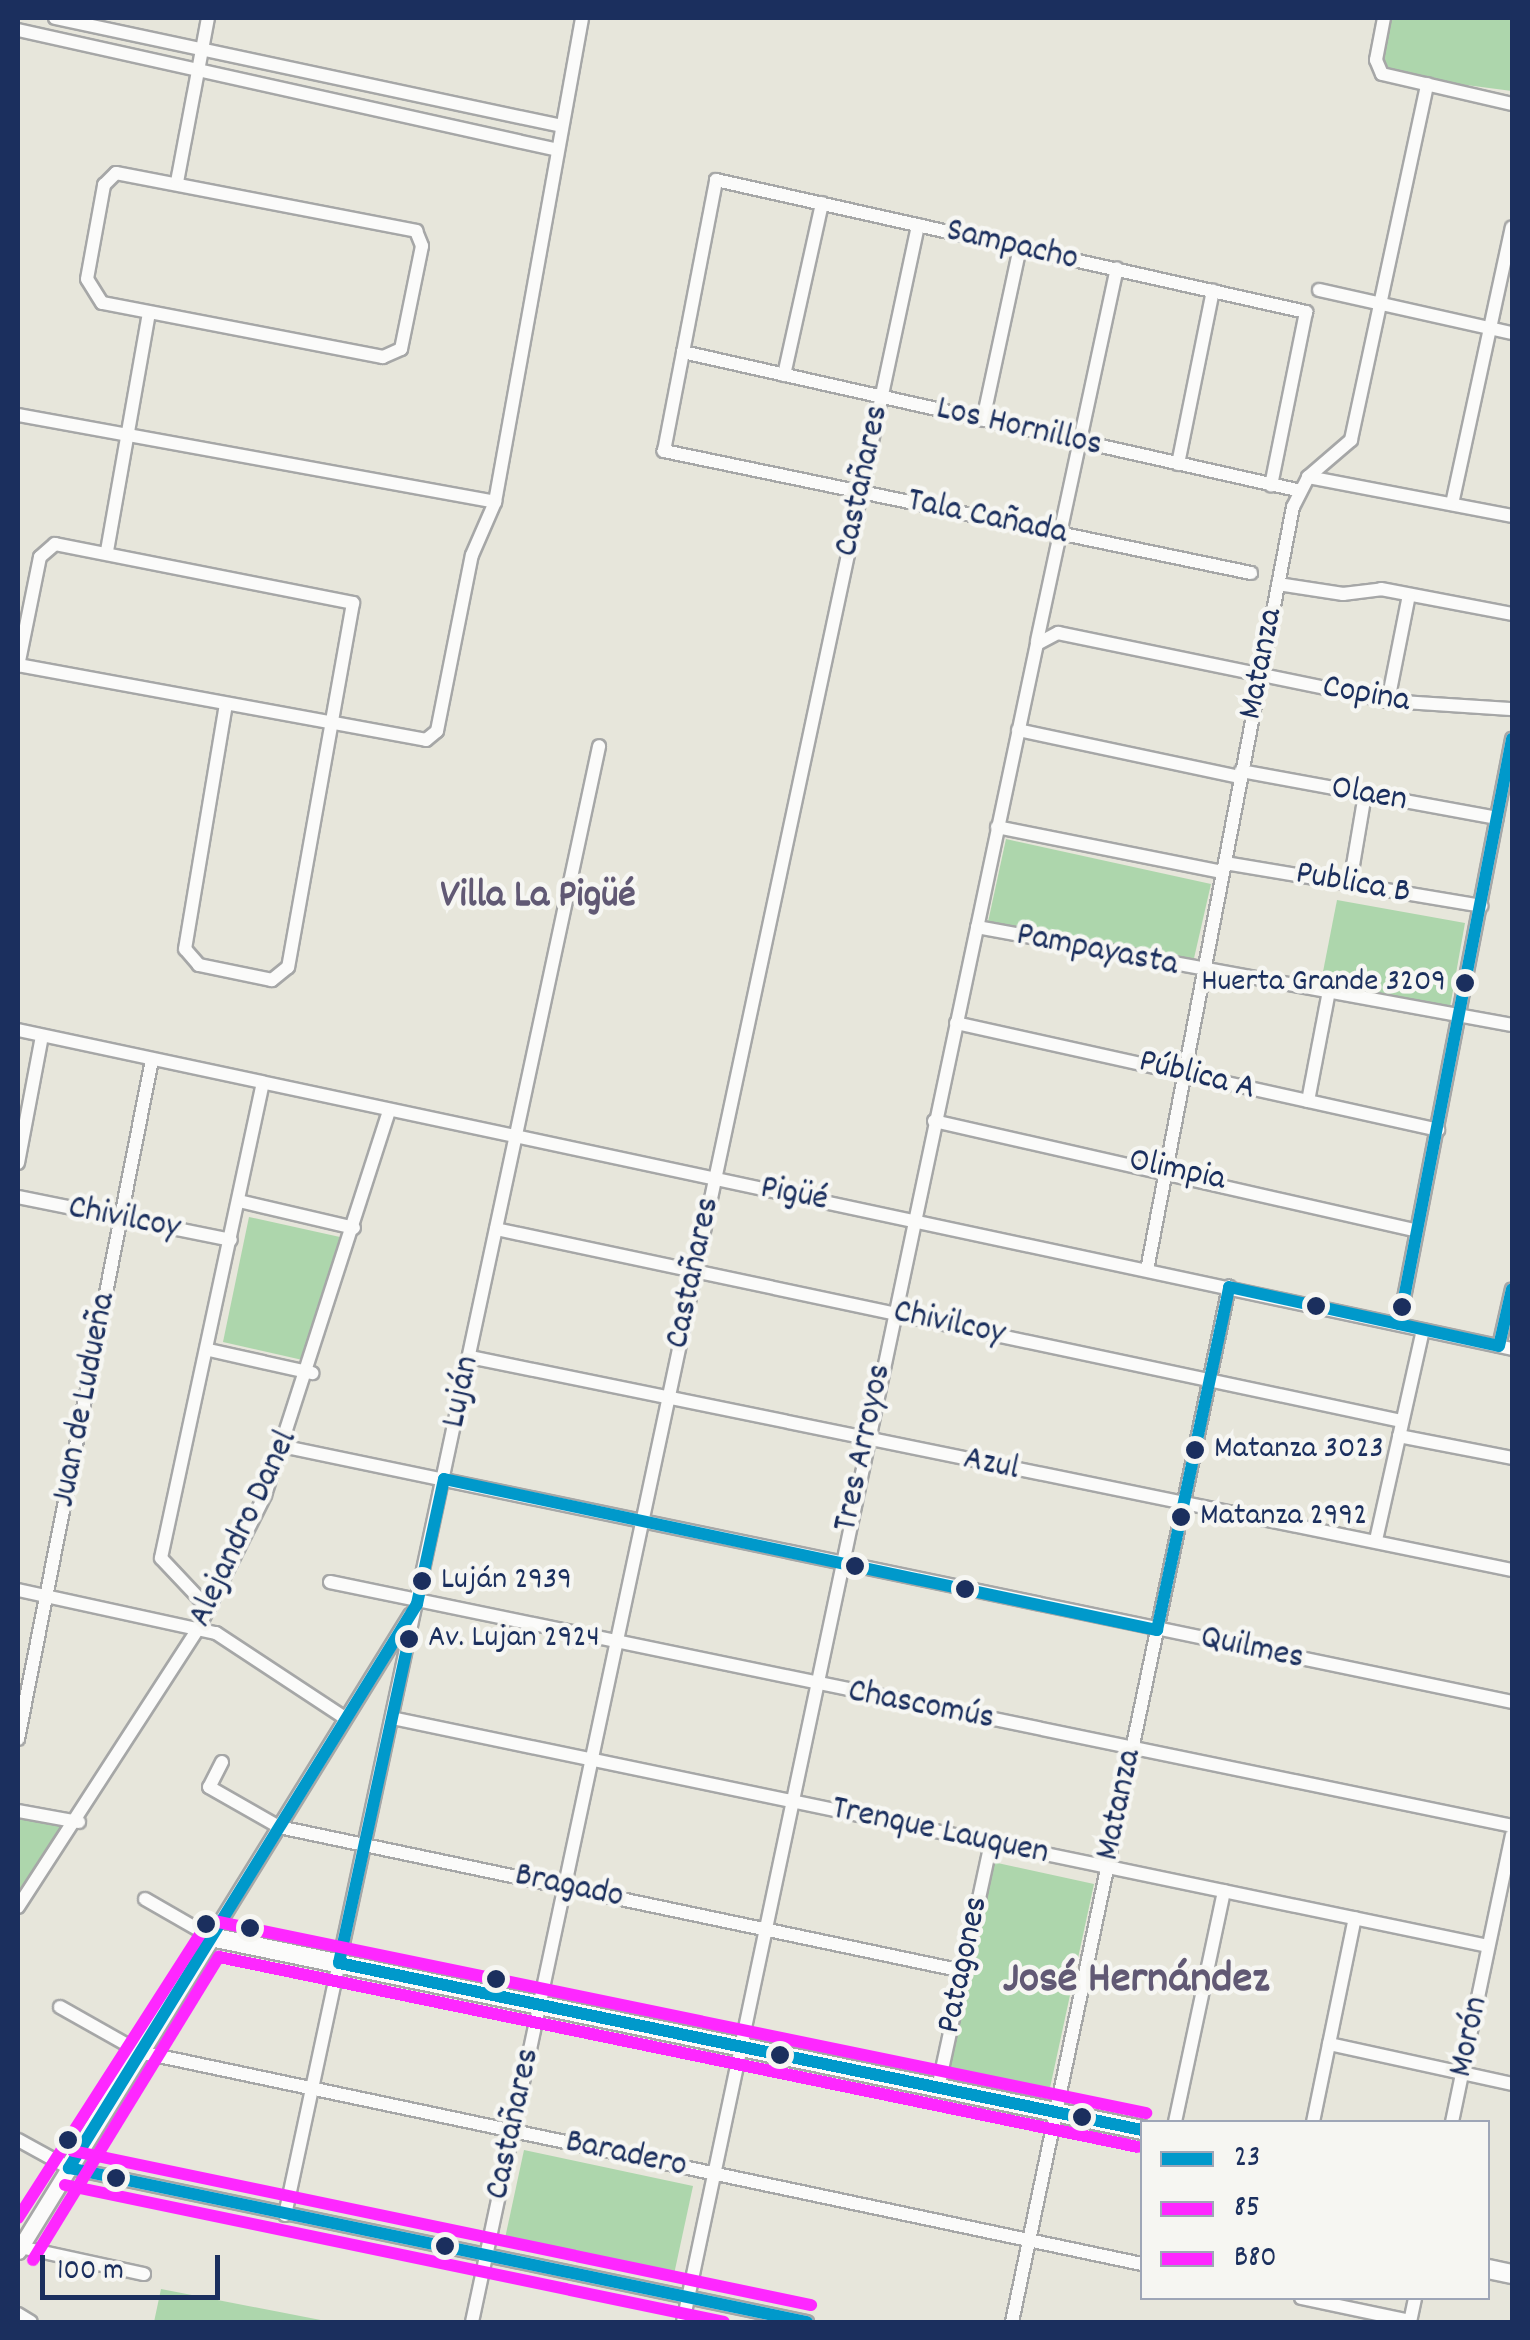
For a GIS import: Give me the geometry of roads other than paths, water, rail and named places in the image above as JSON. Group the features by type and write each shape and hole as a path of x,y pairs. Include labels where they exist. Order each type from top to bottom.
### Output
{"main road":[{"path":"69,2168 212,1937 1140,2130"}],"street":[{"path":"55,18 562,126"},
{"path":"176,182 208,18"},
{"path":"226,705 185,949 198,965 272,980 288,967 334,726 353,603 108,551 42,550 18,665 226,705 334,726 433,737 472,556 494,502 582,18"},
{"path":"1384,18 1376,60 1382,74 1512,104"},
{"path":"18,30 558,150"},
{"name":"Matanza","path":"1147,1270 1297,490 1351,440 1427,84"},
{"path":"124,172 416,230 422,246 403,344 383,357 149,313 102,303 88,288 104,185 124,172"},
{"name":"Sampacho","path":"683,352 716,180 918,224 1306,312 1272,485"},
{"path":"784,375 822,203"},
{"name":"Castañares","path":"472,2322 918,224"},
{"path":"1452,504 1512,228"},
{"path":"983,420 1020,248"},
{"name":"Tres Arroyos","path":"683,2322 892,1312 1117,269"},
{"path":"1320,290 1512,333"},
{"path":"1178,464 1214,291"},
{"path":"108,551 149,313"},
{"name":"Los Hornillos","path":"683,352 1297,490"},
{"name":"Tala Cañada","path":"683,352 664,451 1251,574"},
{"path":"18,414 494,502"},
{"path":"1308,477 1512,516"},
{"path":"1278,584 1409,595 1512,614"},
{"path":"1388,700 1409,595"},
{"name":"Copina","path":"1040,640 1388,700 1512,709"},
{"name":"Olaen","path":"1018,730 1240,774 1497,818"},
{"path":"1399,1324 1512,739"},
{"name":"Luján","path":"285,2214 599,746"},
{"path":"1350,884 1364,794"},
{"name":"Publica B","path":"997,827 1224,868 1482,906"},
{"name":"Pampayasta","path":"977,927 1328,996 1512,1026"},
{"path":"1308,1102 1328,996"},
{"name":"Pública A","path":"956,1023 1438,1130"},
{"name":"Pigüé","path":"18,1030 388,1114 912,1218 1506,1348"},
{"path":"18,1163 42,1036"},
{"name":"Juan de Ludueña","path":"18,1739 152,1060"},
{"path":"208,1609 161,1558 209,1350 262,1085"},
{"name":"Alejandro Danel","path":"18,1907 79,1822 199,1627 286,1448 312,1374 388,1114"},
{"name":"Olimpia","path":"934,1121 1166,1169 1417,1230"},
{"name":"Chivilcoy","path":"18,1197 231,1240"},
{"path":"239,1201 354,1228"},
{"name":"Chivilcoy","path":"496,1228 1402,1421"},
{"name":"Matanza","path":"1012,2322 1230,1288"},
{"path":"1506,1348 1512,1289"},
{"path":"1376,1540 1423,1330"},
{"path":"209,1350 312,1374"},
{"name":"Azul","path":"470,1357 1512,1570"},
{"path":"1399,1436 1512,1458"},
{"name":"Quilmes","path":"286,1448 1512,1702"},
{"name":"Chascomús","path":"330,1582 615,1645 1512,1826"},
{"path":"18,1590 199,1627 345,1718"},
{"path":"144,1899 212,1937 417,1604"},
{"name":"Trenque Lauquen","path":"392,1718 1488,1946"},
{"name":"Bragado","path":"222,1762 210,1787 279,1827 963,1971"},
{"path":"18,1810 79,1822"},
{"name":"Morón","path":"1452,2120 1512,1834"},
{"name":"Patagones","path":"938,2088 990,1842"},
{"path":"1175,2120 1224,1891"},
{"path":"1313,2120 1355,1918"},
{"name":"Baradero","path":"60,2007 140,2052 1140,2264"},
{"path":"1329,2044 1512,2084"},
{"path":"18,2140 69,2168 807,2322"},
{"path":"69,2168 19,2249 144,2274"},
{"path":"1310,2300 1410,2322"},
{"path":"18,2314 32,2322"}],"place":[{"name":"Huerta Grande 3209","path":"1465,983"},
{"name":"Matanza 3023","path":"1195,1450"},
{"name":"Matanza 2992","path":"1181,1517"},
{"name":"Luján 2939","path":"422,1581"},
{"name":"Av. Lujan 2924","path":"409,1639"}],"district":[{"name":"Villa La Pigüé","path":"538,898"},
{"name":"José Hernández","path":"1136,1982"}]}
